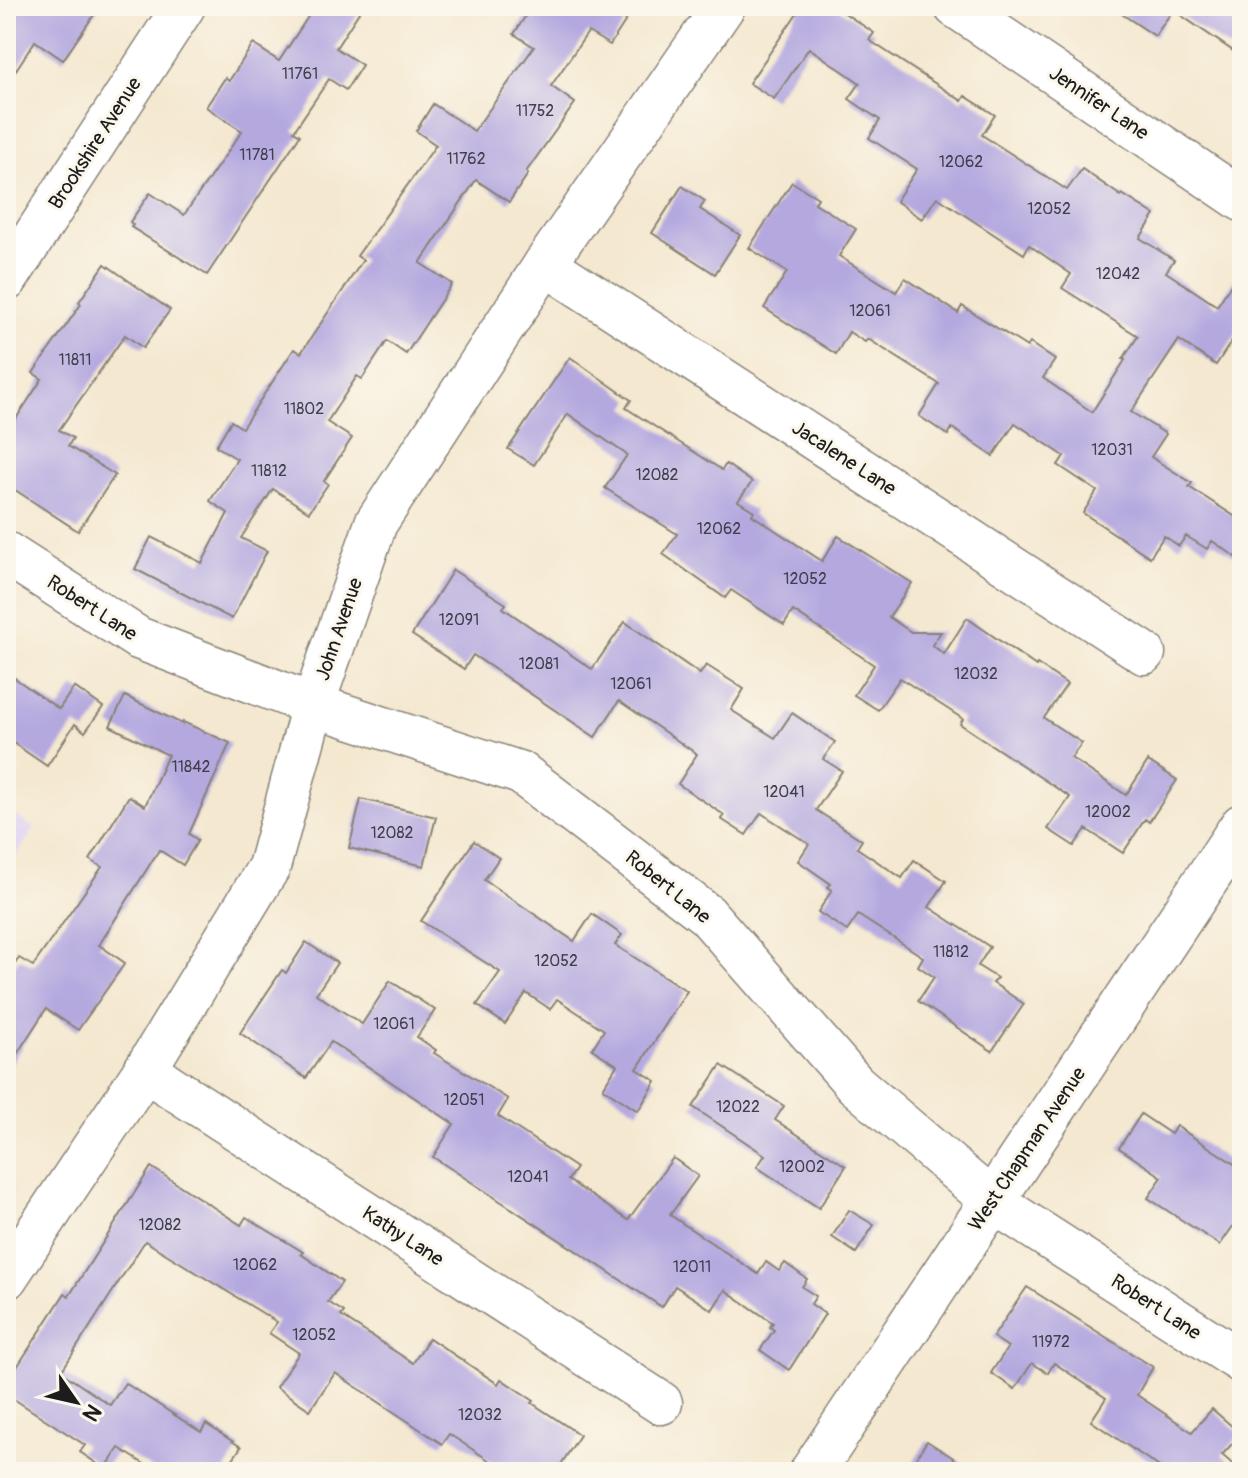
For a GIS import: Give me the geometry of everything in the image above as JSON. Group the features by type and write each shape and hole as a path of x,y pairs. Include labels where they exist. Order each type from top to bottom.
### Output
{"main road":[{"name":"West Chapman Avenue","path":"812,1472 992,1201 1238,842"}],"street":[{"name":"Brookshire Avenue","path":"6,280 184,6"},
{"name":"John Avenue","path":"6,1278 145,1070 269,867 313,705 376,523 545,264 724,6"},
{"name":"Jennifer Lane","path":"955,6 1242,200"},
{"name":"Jacalene Lane","path":"545,264 1144,653"},
{"name":"Robert Lane","path":"6,553 138,638 313,705 521,773 707,915 855,1084 992,1201 1242,1362"},
{"name":"Kathy Lane","path":"145,1070 661,1403"}],"shaded area":[{"path":"6,810 34,828 6,871"}],"building":[{"path":"6,6 100,6 63,60 35,41 6,85"},
{"path":"315,6 363,6 336,48 362,65 346,90 329,79 294,131 300,135 207,275 131,227 130,222 150,193 184,215 242,131 206,107 225,78 229,81 253,44 279,61"},
{"path":"532,6 635,6 610,45 588,32 551,86 575,103 526,172 528,174 509,202 476,180 420,263 452,284 406,354 387,341 362,379 357,376 327,422 352,438 324,481 328,484 309,512 273,489 241,538 267,551 232,619 135,569 151,537 202,563 228,513 210,501 237,459 216,446 231,421 242,428 294,349 301,353 363,260 357,256 436,145 416,131 433,104 474,131 534,47 514,34"},
{"path":"802,6 834,6 874,33 869,40 962,101 965,96 995,115 982,135 1067,190 1082,169 1155,215 1140,238 1174,260 1166,272 1217,306 1242,268 1242,325 1216,365 1179,340 1131,412 1166,434 1151,457 1192,483 1189,487 1242,521 1242,561 1212,541 1207,549 1186,536 1179,546 1164,536 1150,557 1083,513 1097,491 1058,465 1064,456 1015,423 993,456 952,428 948,435 919,416 939,384 868,339 865,342 849,332 836,354 764,308 787,272 749,248 792,182 818,198 815,203 856,229 839,256 896,292 905,278 958,313 962,306 1027,347 1030,343 1055,360 1043,378 1092,412 1138,336 1062,288 1071,274 1029,245 1024,254 937,197 922,219 896,201 917,169 869,138 880,120 849,99 860,83 809,48 774,99 749,83"},
{"path":"1110,6 1242,6 1242,57 1173,10 1155,36"},
{"path":"682,186 705,201 700,209 740,235 715,274 652,233"},
{"path":"105,264 170,310 143,348 125,335 59,430 73,438 68,446 115,475 78,531 6,484 6,434 42,379 33,373"},
{"path":"570,357 631,400 626,408 722,470 726,464 752,482 738,501 754,511 752,515 822,561 838,536 912,583 889,617 911,632 941,632 932,645 944,654 967,618 1067,684 1044,718 1082,743 1071,758 1126,795 1148,761 1177,780 1149,822 1145,819 1123,853 1086,829 1074,846 1048,829 1070,797 960,724 963,719 900,678 878,710 854,695 874,665 793,611 784,625 731,590 725,598 663,554 677,534 605,488 627,455 568,414 534,465 508,449"},
{"path":"453,570 506,604 503,608 592,669 625,622 700,674 706,665 744,689 731,710 775,738 792,713 835,742 823,759 842,771 816,810 862,840 857,848 902,878 914,860 946,881 929,907 990,947 978,966 997,978 993,983 1024,1004 992,1051 918,1001 934,977 918,966 923,957 858,915 847,931 818,912 832,890 828,887 831,884 798,861 809,844 761,813 746,835 721,819 724,815 678,784 697,754 619,701 595,737 473,655 464,669 412,635"},
{"path":"6,672 59,709 74,687 103,707 85,732 75,724 47,766 6,738"},
{"path":"125,696 230,743 189,834 198,840 183,865 159,850 99,945 125,963 78,1030 46,1009 6,1071 6,977 19,958 33,966 102,867 90,860 129,796 145,806 168,755 110,726"},
{"path":"361,799 436,817 424,866 349,848"},
{"path":"474,841 499,858 484,880 574,941 592,914 622,935 615,945 687,991 637,1069 656,1081 638,1111 603,1088 617,1065 592,1049 604,1030 557,999 550,1009 526,993 505,1024 477,1005 500,972 421,921"},
{"path":"306,942 337,963 316,994 362,1024 390,981 435,1010 417,1037 436,1050 434,1053 508,1099 498,1116 576,1168 568,1180 628,1220 673,1158 698,1176 670,1215 758,1274 766,1262 779,1271 785,1263 807,1279 802,1287 816,1296 811,1304 825,1314 789,1370 760,1350 774,1330 770,1327 773,1323 725,1290 712,1310 675,1286 662,1307 433,1157 454,1124 331,1042 306,1078 240,1033 282,970 286,973"},
{"path":"721,1065 784,1106 775,1120 846,1166 819,1208 757,1167 765,1155 693,1107"},
{"path":"1141,1114 1171,1134 1176,1126 1242,1169 1242,1213 1220,1245 1148,1198 1162,1177 1119,1148"},
{"path":"151,1167 241,1225 246,1217 303,1252 301,1254 342,1282 328,1302 344,1312 341,1316 413,1363 429,1338 498,1384 501,1379 580,1435 556,1472 507,1472 449,1434 442,1444 335,1373 310,1410 276,1387 299,1353 269,1333 277,1322 145,1241 61,1372 110,1405 125,1383 201,1432 206,1424 241,1447 224,1472 157,1472 119,1448 105,1469 80,1452 85,1445 6,1394 6,1384 65,1293 69,1296"},
{"path":"849,1210 874,1225 856,1253 832,1237"},
{"path":"1027,1287 1153,1367 1137,1395 1192,1432 1212,1409 1241,1434 1222,1455 1242,1472 1167,1472 1091,1421 1106,1398 1054,1363 1048,1373 1032,1363 1015,1389 991,1373 1008,1347 993,1337"},
{"path":"927,1441 975,1472 907,1472"}]}
